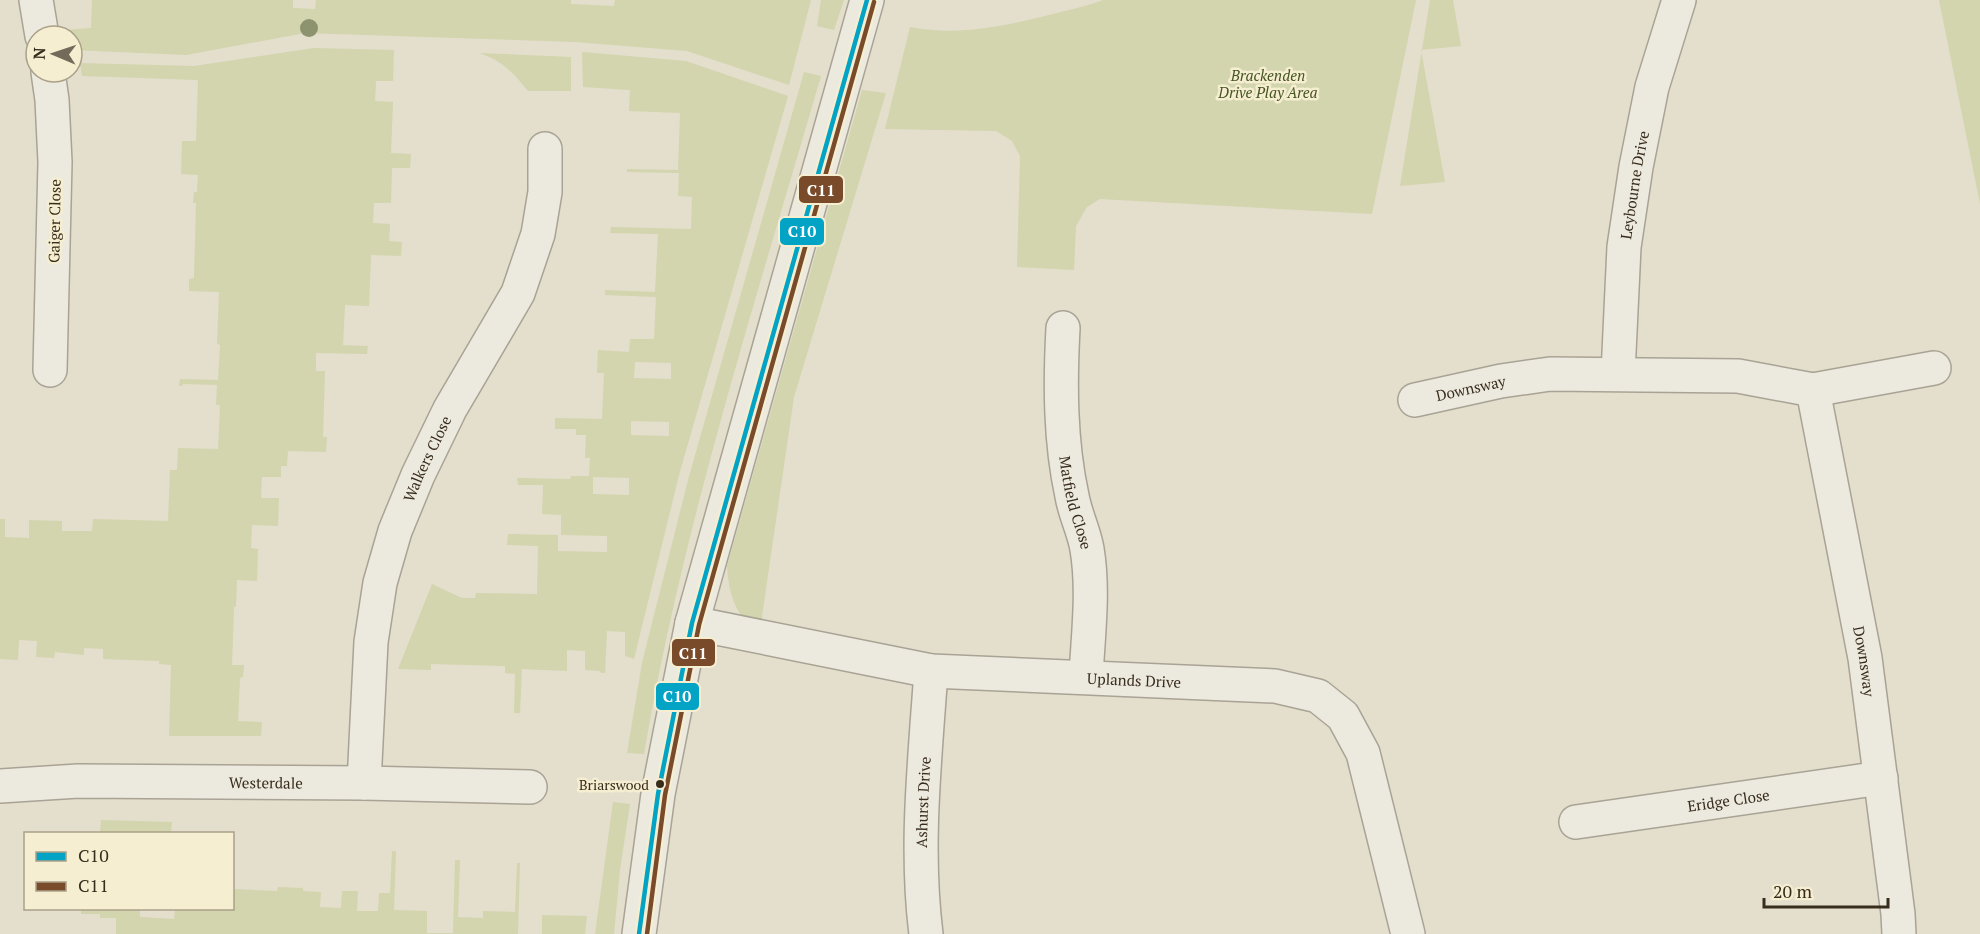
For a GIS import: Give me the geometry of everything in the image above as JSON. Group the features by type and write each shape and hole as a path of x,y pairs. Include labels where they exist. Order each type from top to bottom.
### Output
{"street":[{"path":"36,0 40,24"},
{"path":"639,934 658,794 692,623 867,0"},
{"name":"Leybourne Drive","path":"1618,374 1624,247 1636,167 1652,87 1679,0"},
{"name":"Gaiger Close","path":"50,84 55,162 50,370"},
{"name":"Walkers Close","path":"364,783 371,642 380,583 396,531 418,475 450,409 518,293 538,234 545,192 545,149"},
{"name":"Matfield Close","path":"1063,328 1061,377 1063,436 1072,497 1087,549 1090,594 1086,677"},
{"name":"Downsway","path":"1415,400 1501,381 1550,374 1738,376 1813,390 1934,368"},
{"name":"Downsway","path":"1813,390 1865,658 1899,934"},
{"name":"Uplands Drive","path":"692,623 931,671 1275,686 1318,696 1343,716 1363,753 1408,934"},
{"name":"Ashurst Drive","path":"926,934 921,824 931,671"},
{"name":"Eridge Close","path":"1576,822 1881,778"},
{"name":"Westerdale","path":"0,786 78,781 530,787"}],"green space":[{"path":"92,0 293,0 293,8 315,9 316,0 571,0 571,4 614,6 615,0 811,0 789,85 687,51 575,42 305,33 186,55 84,51 84,29 91,28"},
{"path":"821,0 844,0 834,30 817,26"},
{"name":"Brackenden Drive Play Area","path":"1103,0 1416,0 1372,214 1100,199 1087,207 1076,226 1074,270 1017,267 1020,156 1012,141 996,131 885,129 910,27 946,31 980,29 1083,7"},
{"path":"1430,0 1453,0 1461,46 1422,50"},
{"path":"1939,0 1980,0 1980,204"},
{"path":"314,48 394,50 393,81 376,81 375,101 393,102 391,153 411,154 410,168 392,168 391,203 374,203 373,223 390,224 389,241 402,242 401,256 371,255 369,306 345,305 343,345 368,346 367,354 316,353 316,371 325,371 323,437 327,437 326,452 288,451 287,466 281,466 281,477 262,477 261,498 279,498 278,526 252,525 251,548 258,549 257,581 237,580 232,665 244,665 243,677 240,678 238,721 262,722 261,736 169,736 171,665 159,664 159,661 103,659 103,649 84,648 84,655 55,652 54,658 36,657 37,641 19,640 18,660 0,659 0,519 5,519 5,537 29,538 29,520 62,521 62,531 92,531 93,519 168,521 170,470 177,470 178,448 218,449 220,405 216,405 217,385 183,384 179,386 180,379 218,380 219,292 189,291 189,279 194,278 196,203 193,203 194,192 197,192 198,175 181,174 182,141 196,141 198,80 84,76 84,63 194,66"},
{"path":"582,52 686,61 788,96 679,475 634,659 625,656 625,632 607,631 605,673 585,670 585,651 567,650 567,671 522,669 520,713 514,713 515,674 505,673 505,666 431,664 431,670 398,669 432,584 462,598 475,598 476,593 537,594 538,546 507,545 508,534 558,535 558,551 607,552 607,536 561,535 561,515 542,514 543,485 518,485 517,478 570,479 571,476 589,476 590,458 585,458 586,435 576,435 576,429 555,429 555,418 602,419 604,373 597,373 598,350 629,352 630,339 654,339 656,297 605,295 605,290 655,292 658,234 610,233 611,227 691,229 692,197 678,196 679,173 627,172 627,169 678,170 680,113 629,111 630,90 583,87","holes":["635,362 671,363 671,379 634,378","631,421 669,422 669,436 631,435","593,477 629,478 629,495 593,494"]},
{"path":"479,53 571,57 571,91 528,91 506,68 494,59"},
{"path":"1421,53 1445,182 1400,186"},
{"path":"804,72 821,76 700,497 660,668 644,754 627,753 642,663 688,480"},
{"path":"862,90 886,93 794,397 761,623 749,625 732,598 727,566"},
{"path":"613,802 630,804 620,870 614,934 595,934"},
{"path":"101,820 172,822 171,832 100,832"},
{"path":"392,851 396,851 394,910 427,911 427,933 453,933 455,860 460,860 458,917 483,918 483,911 515,912 517,863 520,863 518,934 116,934 116,918 100,918 100,914 81,914 81,910 140,910 140,917 174,919 175,910 234,910 234,889 277,891 278,887 303,888 303,891 321,892 320,907 341,908 342,891 358,891 357,911 378,911 379,893 390,893"},
{"path":"542,915 587,916 585,934 542,934"}],"transit line":[{"name":"C10","path":"639,934 658,794 692,623 867,0"},
{"name":"C11","path":"647,934 665,795 699,625 874,2"}],"place":[{"name":"Briarswood","path":"660,784"}]}
